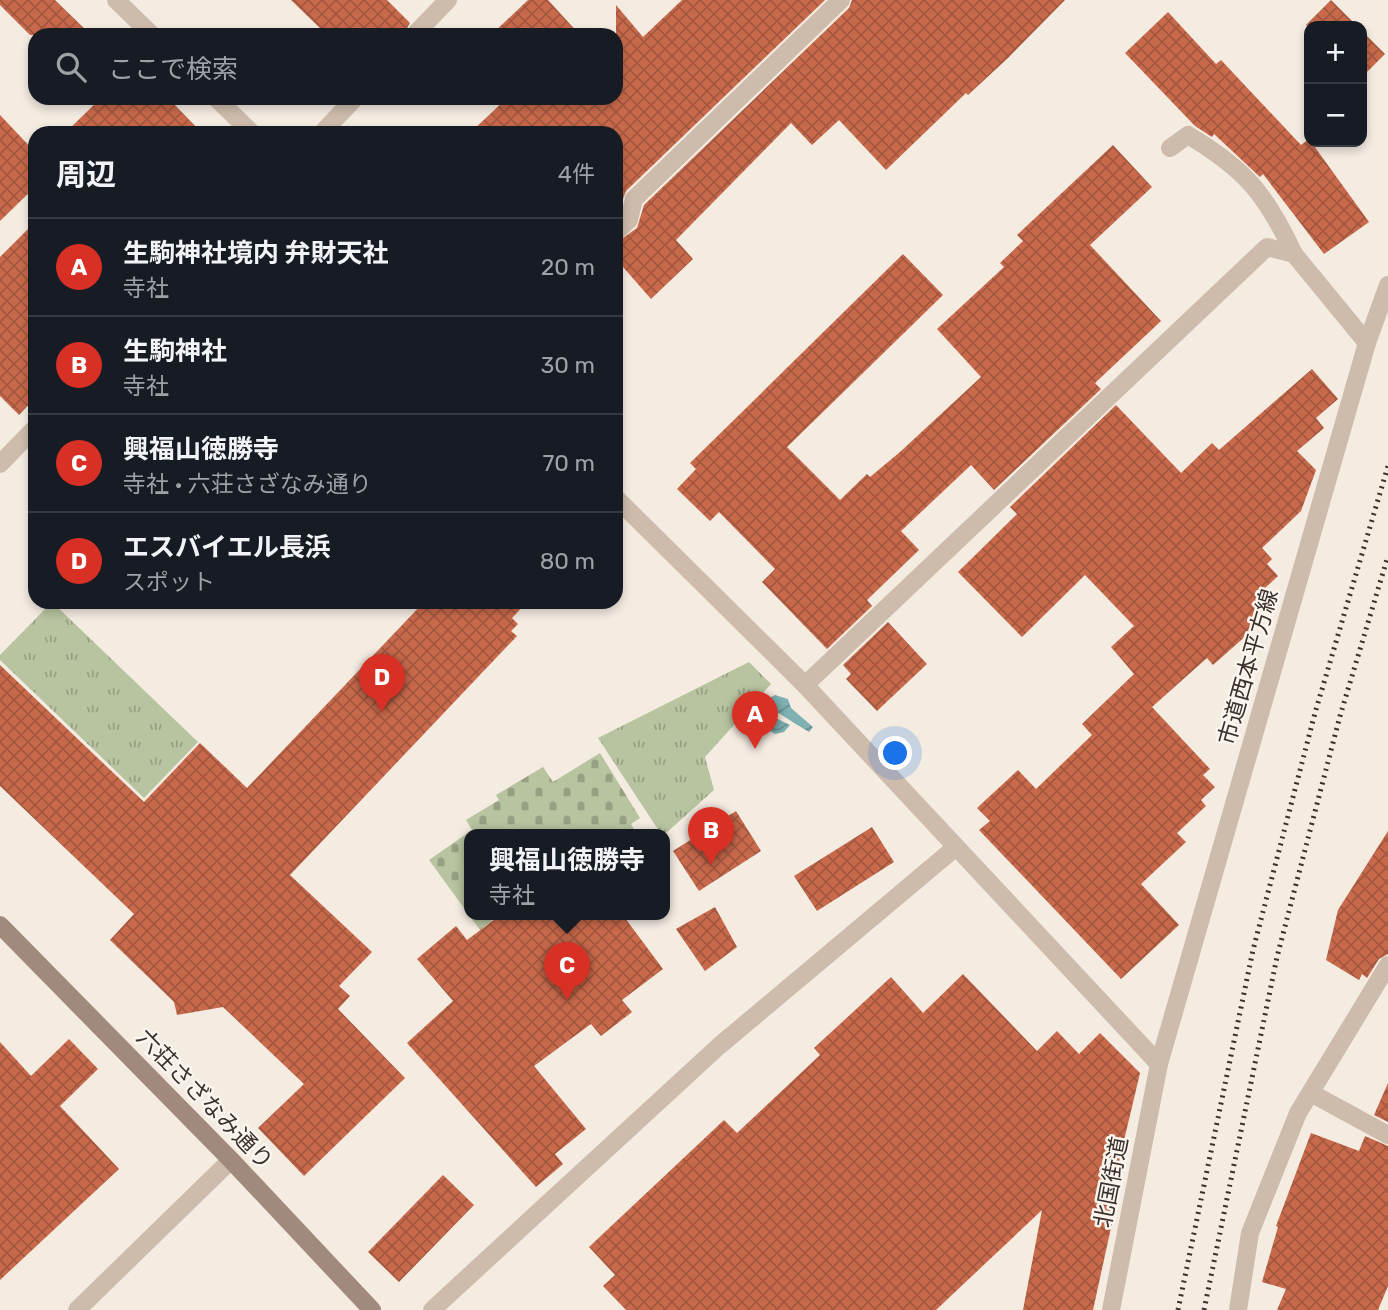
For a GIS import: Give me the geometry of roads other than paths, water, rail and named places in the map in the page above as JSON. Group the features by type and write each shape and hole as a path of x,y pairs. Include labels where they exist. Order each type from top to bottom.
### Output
{"street":[{"path":"116,0 145,28"},
{"path":"421,28 448,0"},
{"path":"623,226 629,220 634,199 841,0"},
{"path":"223,105 245,126"},
{"path":"329,126 348,105"},
{"path":"1170,148 1188,135 1229,159 1273,210 1294,254 1367,343"},
{"path":"805,685 1267,247 1294,254"},
{"name":"市道西本平方線","path":"1159,1064 1367,343 1388,285"},
{"path":"0,464 28,435"},
{"path":"623,505 805,685 1159,1064"},
{"path":"432,1310 719,1046 956,847"},
{"name":"六荘さざなみ通り","path":"0,925 231,1160 372,1310"},
{"path":"1238,1310 1250,1233 1297,1113 1388,965"},
{"name":"北国街道","path":"1111,1310 1159,1064"},
{"path":"1311,1093 1388,1135"},
{"path":"77,1310 231,1160"}],"water":[{"path":"775,695 788,699 791,708 813,727 809,732 775,711 772,716 790,725 784,732 775,734 763,727 758,709 761,702"}],"railway":[{"path":"1178,1310 1253,950 1315,713 1388,466"},
{"path":"1204,1310 1277,957 1340,716 1388,556"}],"place":[{"name":"エスバイエル長浜","path":"382,712"},
{"name":"生駒神社境内 弁財天社","path":"755,749"},
{"name":"生駒神社","path":"711,865"},
{"name":"興福山徳勝寺","path":"567,1000"}]}
